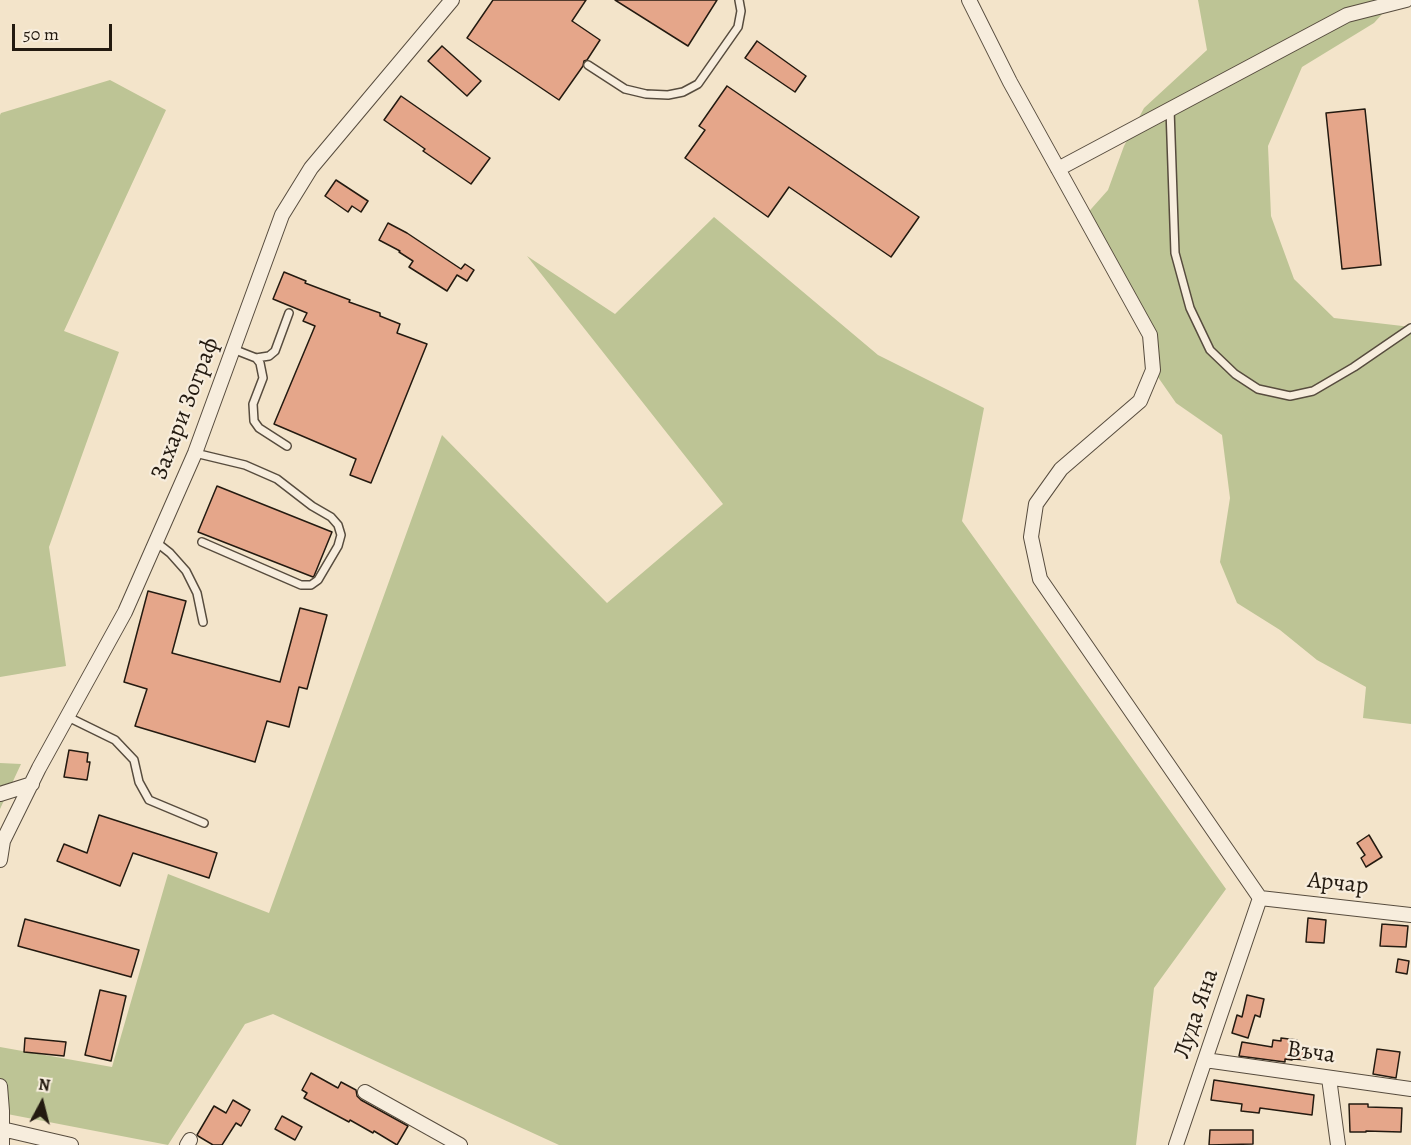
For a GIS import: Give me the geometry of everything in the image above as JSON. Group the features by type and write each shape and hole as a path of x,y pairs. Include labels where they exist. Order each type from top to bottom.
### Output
{"street":[{"name":"Захари Зограф","path":"0,860 3,841 125,612 195,453 282,215 311,168 452,0"},
{"path":"969,0 1010,82 1150,335 1153,370 1140,401 1061,470 1036,504 1031,537 1040,579 1260,898"},
{"path":"1058,169 1347,15 1406,0"},
{"path":"0,794 32,784"},
{"name":"Арчар","path":"1260,898 1411,915"},
{"name":"Луда Яна","path":"1176,1145 1260,898"},
{"name":"Въча","path":"1205,1060 1411,1089"},
{"path":"1329,1078 1338,1145"},
{"path":"0,1086 2,1145"},
{"path":"365,1092 460,1145"},
{"path":"2,1129 70,1145"}],"lane":[{"path":"588,66 625,89 646,94 668,95 683,92 698,84 738,27 741,11 739,0"},
{"path":"1170,109 1175,253 1190,308 1210,350 1235,374 1258,389 1290,396 1313,391 1354,368 1411,328"},
{"path":"256,358 269,356 275,351 289,312"},
{"path":"233,349 256,358 260,363 263,378 253,404 254,420 259,428 287,446"},
{"path":"195,453 245,465 277,478 312,506 331,517 338,525 341,535 338,546 318,580 310,585 301,585 202,543"},
{"path":"156,542 170,553 186,571 197,593 203,622"},
{"path":"68,717 115,740 134,760 139,782 149,800 204,823"}],"green space":[{"path":"1198,0 1395,0 1374,23 1302,67 1268,146 1271,216 1294,279 1334,318 1411,327 1411,724 1363,718 1366,687 1317,660 1280,630 1237,603 1220,562 1230,498 1222,435 1176,403 1153,370 1150,335 1084,217 1108,190 1124,146 1144,108 1207,50"},
{"path":"110,80 166,110 64,331 119,352 49,547 66,666 0,677 0,115"},
{"path":"714,217 878,355 984,408 962,521 1226,889 1154,988 1136,1145 559,1145 273,1014 245,1024 168,1145 2,1113 0,1127 0,1047 112,1067 168,874 269,913 442,435 607,603 723,504 527,256 615,314"},
{"path":"0,763 21,764 0,809"}],"building":[{"path":"493,0 586,0 572,21 600,40 559,100 467,38"},
{"path":"615,0 717,0 688,46"},
{"path":"757,41 806,76 795,92 745,58"},
{"path":"442,46 481,81 467,96 428,61"},
{"path":"727,86 919,217 891,257 789,187 768,217 685,158 705,130 699,126"},
{"path":"401,96 490,158 471,184 423,151 425,149 384,120"},
{"path":"1365,109 1381,265 1342,269 1326,113"},
{"path":"336,180 368,201 361,212 352,206 348,212 325,196"},
{"path":"388,223 461,269 465,264 474,270 467,281 457,275 447,291 409,267 413,261 379,240"},
{"path":"284,272 306,281 305,283 350,300 349,302 380,313 380,316 400,324 397,333 427,344 371,483 350,475 356,459 274,424 315,326 303,321 307,313 273,299"},
{"path":"217,486 332,532 314,576 198,532"},
{"path":"148,591 186,601 172,653 280,682 300,608 327,615 307,689 299,687 289,727 267,721 255,762 135,726 147,689 124,682"},
{"path":"69,750 88,753 87,762 90,762 87,780 64,777"},
{"path":"99,815 217,853 209,878 133,853 120,886 57,861 64,844 87,853"},
{"path":"1369,835 1382,857 1366,867 1361,858 1365,855 1357,843"},
{"path":"1308,918 1326,920 1324,943 1306,942"},
{"path":"25,919 139,950 131,977 18,946"},
{"path":"1382,924 1408,926 1406,947 1380,946"},
{"path":"1398,959 1409,961 1407,974 1396,972"},
{"path":"100,990 126,996 111,1061 85,1055"},
{"path":"1247,995 1264,999 1260,1017 1255,1015 1248,1038 1232,1033 1237,1015 1242,1017"},
{"path":"25,1038 66,1042 64,1056 24,1052"},
{"path":"1281,1038 1297,1040 1296,1048 1310,1050 1309,1060 1285,1059 1285,1062 1239,1056 1242,1042 1272,1047 1273,1040 1281,1041"},
{"path":"1377,1049 1400,1052 1396,1078 1373,1074"},
{"path":"311,1073 338,1088 341,1082 356,1090 361,1100 408,1126 397,1145 374,1131 373,1133 350,1120 349,1122 304,1098 307,1093 302,1090"},
{"path":"1214,1080 1314,1095 1312,1115 1260,1108 1259,1113 1241,1111 1242,1104 1211,1100"},
{"path":"233,1100 250,1110 241,1126 236,1123 222,1145 213,1145 197,1135 214,1106 226,1113"},
{"path":"1349,1104 1402,1108 1401,1132 1350,1132"},
{"path":"282,1116 302,1127 295,1140 275,1129"},
{"path":"1210,1130 1253,1130 1253,1144 1209,1145"}]}
